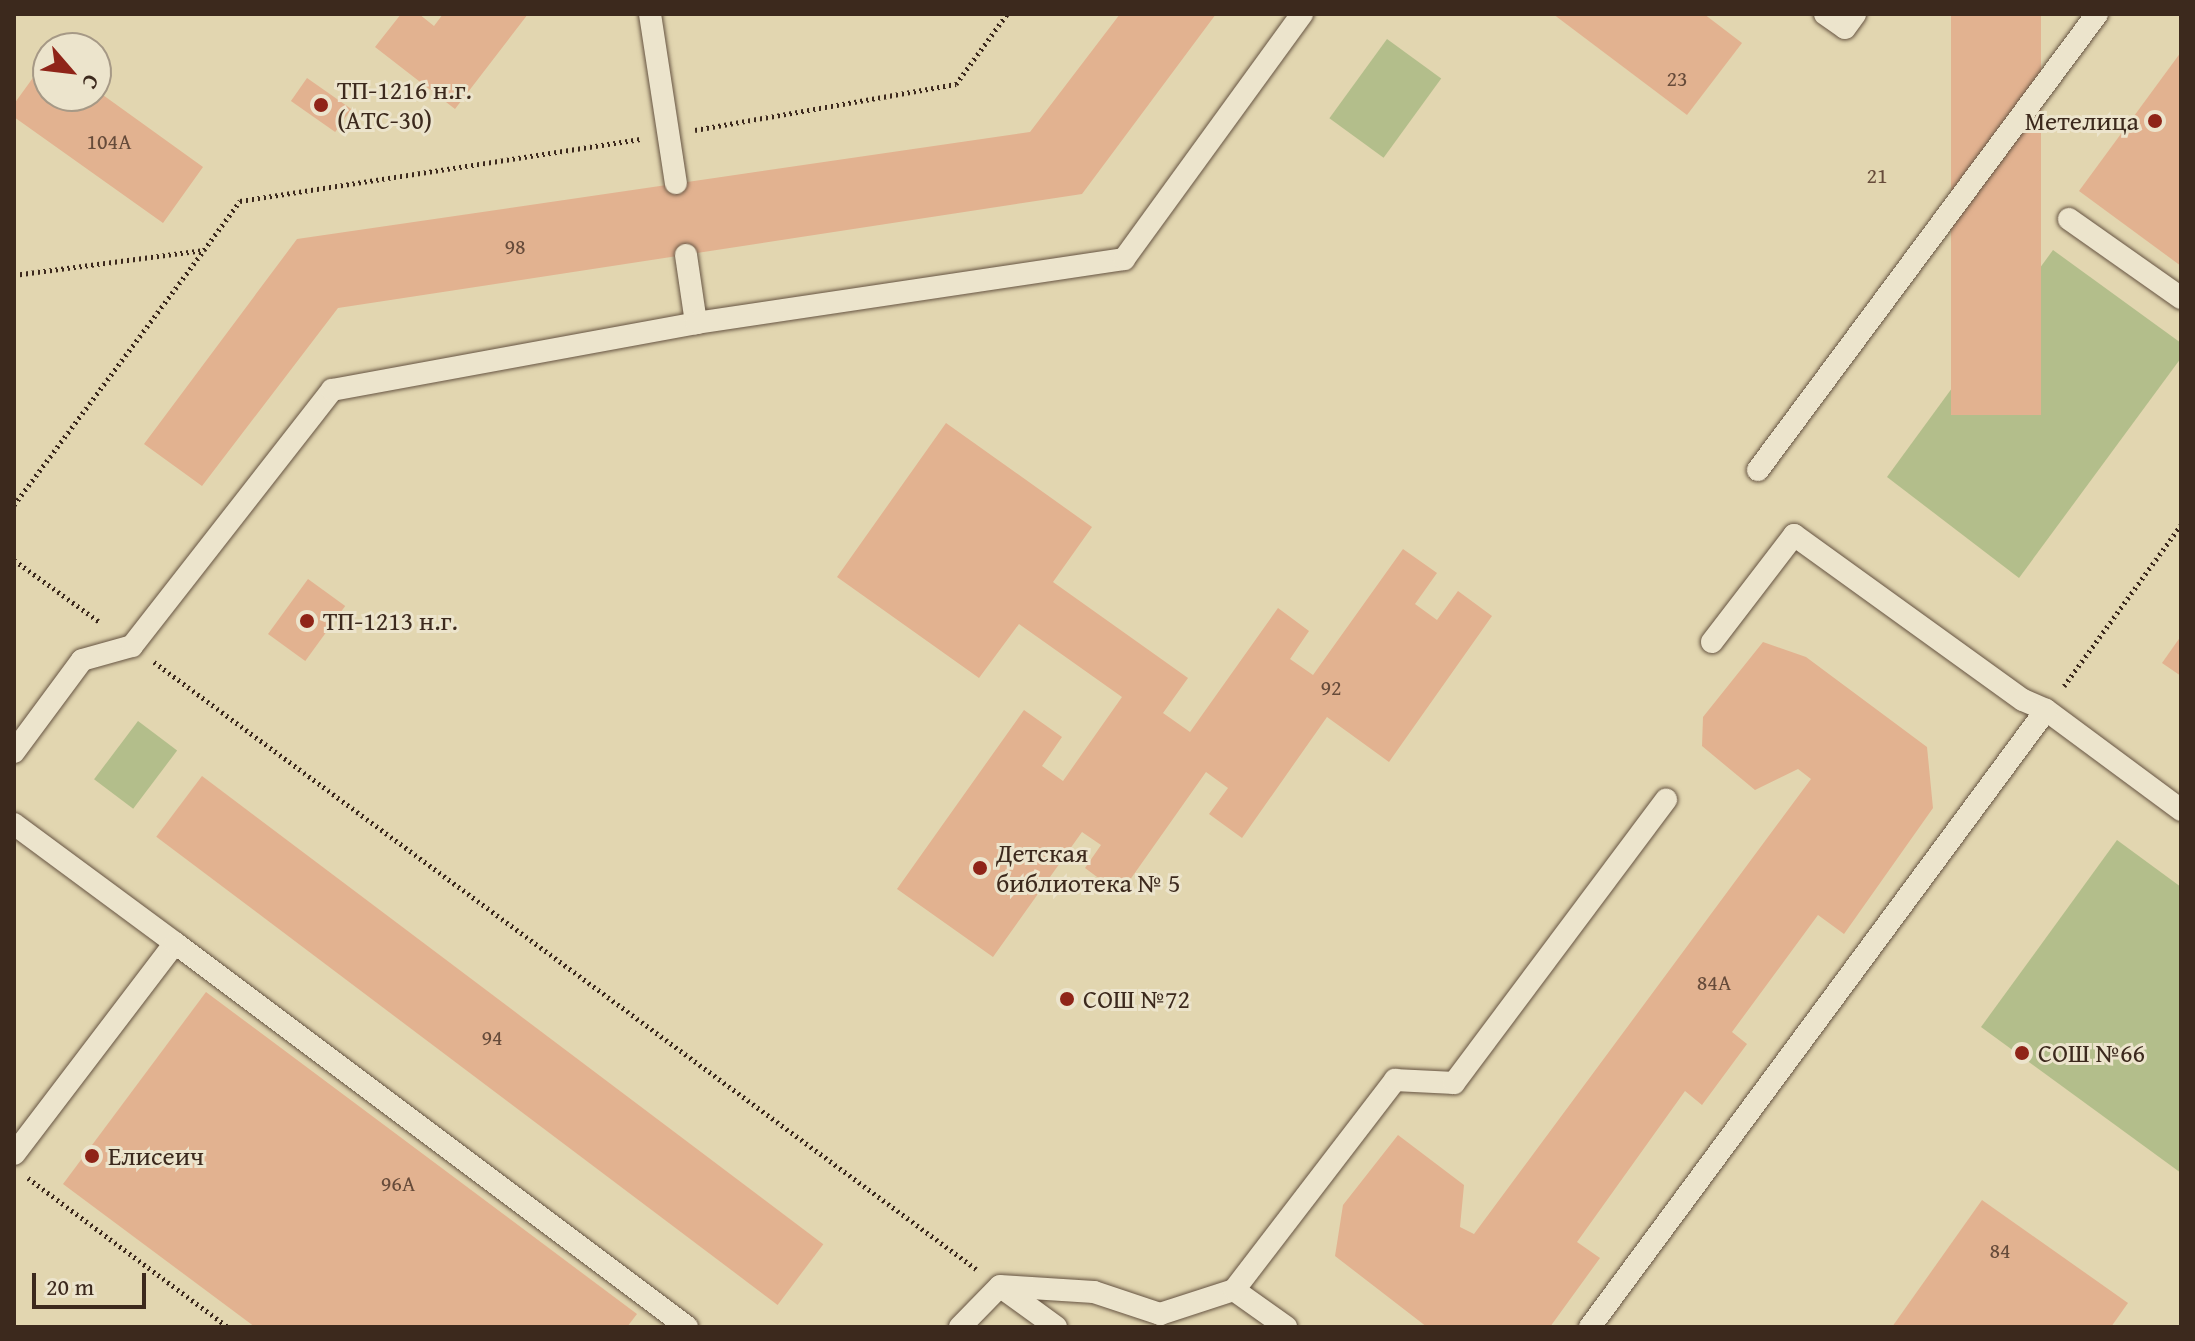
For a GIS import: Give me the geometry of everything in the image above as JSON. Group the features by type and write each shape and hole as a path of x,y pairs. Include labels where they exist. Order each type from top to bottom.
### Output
{"lane":[{"path":"650,14 676,183"},
{"path":"14,752 82,660 132,646 332,390 696,323 1124,259 1302,14"},
{"path":"1825,14 1845,28 1855,14"},
{"path":"1758,470 2097,14"},
{"path":"2069,219 2181,298"},
{"path":"686,255 696,323"},
{"path":"1712,642 1794,535 2023,700 2046,710 2181,810"},
{"path":"1590,1327 2046,710"},
{"path":"960,1327 1000,1286 1094,1292 1160,1314 1234,1290 1395,1080 1454,1083 1666,800"},
{"path":"14,824 687,1327"},
{"path":"14,1154 175,943"},
{"path":"1000,1286 1056,1327"},
{"path":"1234,1290 1286,1327"}],"path":[{"path":"14,505 240,201"},
{"path":"14,275 204,250"},
{"path":"2046,710 2181,525"},
{"path":"14,560 1000,1286"},
{"path":"27,1177 228,1327"}],"green space":[{"path":"1387,39 1441,78 1384,158 1329,118"},
{"path":"2053,250 2181,343 2181,358 2019,578 1887,477"},
{"path":"138,721 177,750 133,809 94,779"},
{"path":"2117,840 2181,887 2181,1173 1981,1027"}],"building":[{"path":"401,14 419,14 434,26 443,14 528,14 455,109 375,47"},
{"path":"1120,14 1216,14 1082,194 338,308 202,486 144,444 297,239 1030,132"},
{"path":"1553,14 1704,14 1742,43 1687,115"},
{"path":"1951,14 2041,14 2041,415 1951,415"},
{"name":"Метелица","path":"2181,52 2181,266 2079,191"},
{"name":"ТП-1216 н.г. (АТС-30)","path":"307,78 351,109 335,132 291,101"},
{"path":"32,79 32,112 112,112 112,102 203,167 163,223 14,117 14,104"},
{"path":"946,423 1092,527 1053,582 1188,678 1163,713 1190,732 1278,608 1309,631 1290,659 1313,675 1403,549 1437,573 1415,604 1437,620 1458,591 1492,616 1389,762 1327,717 1242,838 1209,814 1228,788 1206,772 1120,894 1085,868 1101,845 1082,832 993,957 897,889 1024,710 1062,737 1042,766 1063,781 1122,697 1019,624 979,678 837,577"},
{"name":"ТП-1213 н.г.","path":"308,579 345,606 305,661 268,634"},
{"path":"2181,636 2181,676 2162,663"},
{"path":"1763,642 1806,657 1927,747 1933,808 1844,934 1818,915 1732,1032 1747,1044 1702,1105 1685,1091 1577,1242 1600,1258 1550,1327 1427,1327 1335,1256 1343,1205 1398,1135 1464,1185 1460,1227 1474,1234 1811,779 1798,769 1755,790 1702,746 1703,717"},
{"path":"202,776 823,1244 778,1305 156,837"},
{"path":"206,992 637,1314 627,1327 255,1327 63,1184"},
{"path":"1982,1200 2128,1303 2111,1327 1892,1327"}],"place":[{"name":"ТП-1216 н.г. (АТС-30)","path":"321,105"},
{"name":"Метелица","path":"2155,121"},
{"name":"ТП-1213 н.г.","path":"307,621"},
{"name":"Детская библиотека № 5","path":"980,868"},
{"name":"СОШ №72","path":"1067,999"},
{"name":"СОШ №66","path":"2022,1053"},
{"name":"Елисеич","path":"92,1156"}]}
